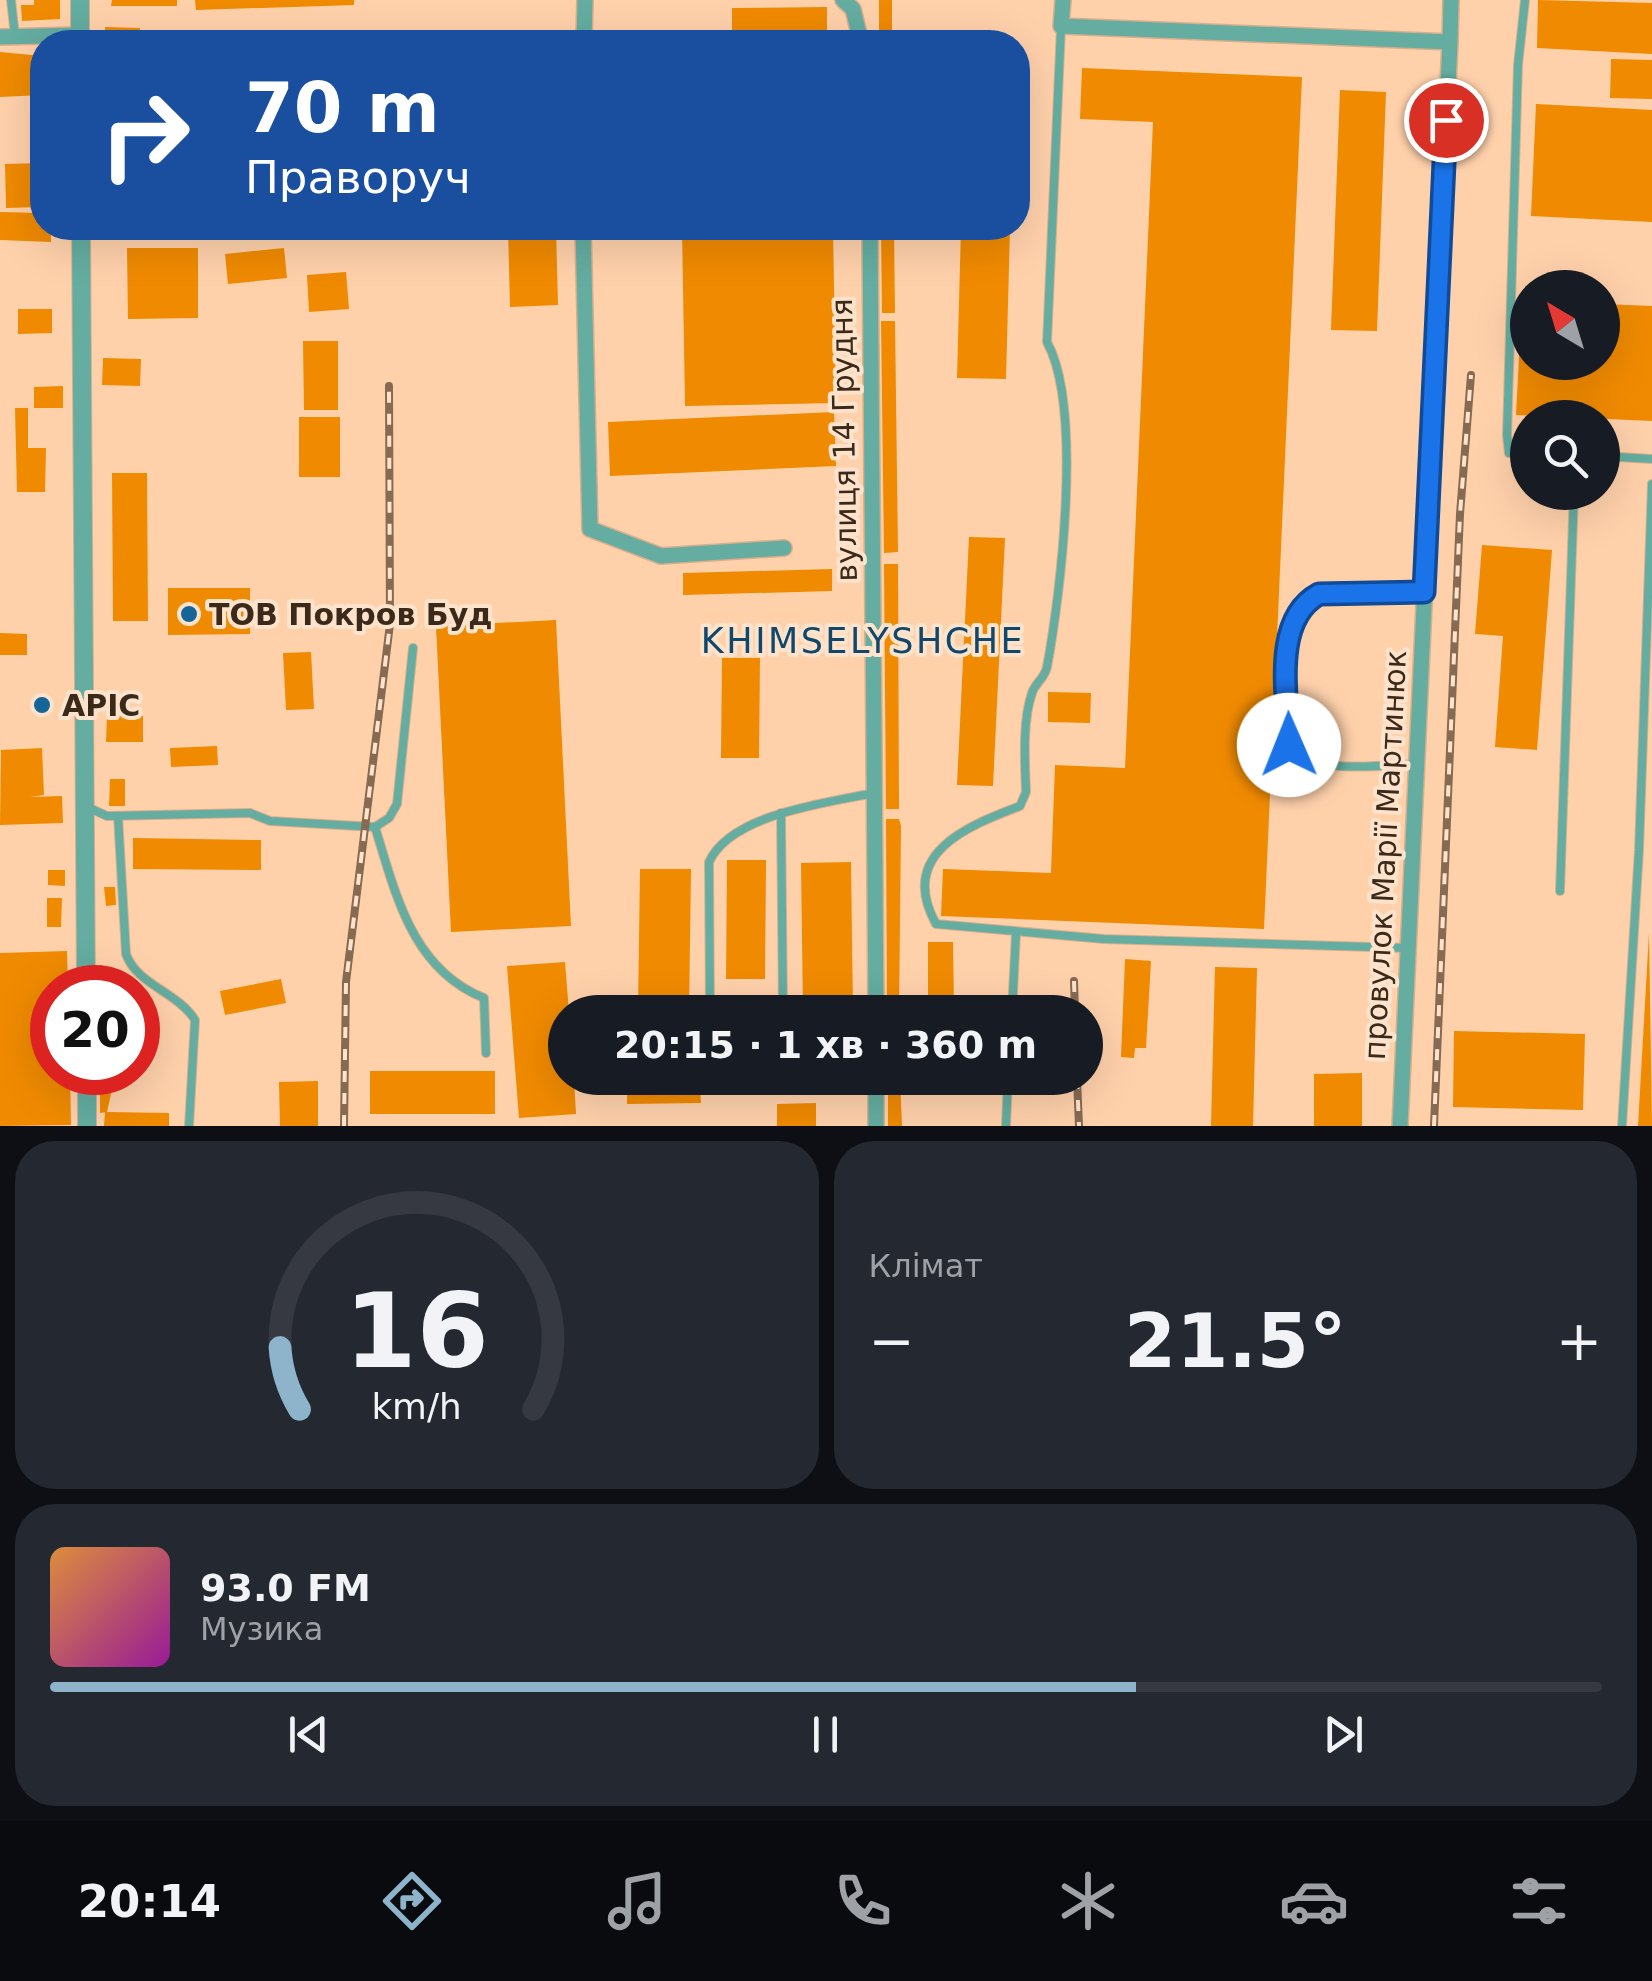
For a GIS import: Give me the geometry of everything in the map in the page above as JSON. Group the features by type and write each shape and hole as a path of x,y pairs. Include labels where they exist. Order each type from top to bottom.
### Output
{"street":[{"path":"80,0 80,30"},
{"path":"584,30 585,0"},
{"path":"843,0 853,9 858,30"},
{"path":"1062,0 1061,26 1450,42"},
{"name":"провулок Марії Мартинюк","path":"1400,1126 1451,0"},
{"path":"81,240 86,965"},
{"path":"583,240 590,530 661,556 784,548"},
{"name":"вулиця 14 Грудня","path":"870,240 876,995"},
{"path":"87,1095 87,1126"},
{"path":"876,1095 876,1126"}],"lane":[{"path":"7,37 10,0"},
{"path":"1510,452 1507,435 1518,65 1525,0"},
{"path":"1061,26 1047,342 1060,367 1065,486 1046,674 1032,692 1026,792 1020,806 976,821 943,844 931,861 926,886 928,910 936,924 1016,933 1291,947 1408,948"},
{"path":"1620,457 1652,459"},
{"path":"1622,1126 1639,850 1652,484"},
{"path":"1560,891 1573,510"},
{"path":"1416,764 1326,762 1295,754 1289,745 1287,649 1295,616 1304,602 1319,594 1424,592"},
{"path":"85,806 118,816 250,812 270,821 375,826 389,818 397,804 413,648"},
{"path":"710,995 708,862 726,838 781,813 874,792"},
{"path":"781,813 784,995"},
{"path":"118,816 126,954 131,969 187,1007 195,1020 189,1126"},
{"path":"375,826 398,900 433,968 484,998 486,1053"},
{"path":"1013,995 1016,933"},
{"path":"1006,1126 1007,1095"}],"building":[{"path":"34,0 60,0 60,19 22,21 21,5 34,5"},
{"path":"112,0 177,0 177,6 111,6"},
{"path":"195,0 354,0 354,5 196,10"},
{"path":"879,0 892,0 892,30 879,30"},
{"path":"1538,0 1652,3 1652,54 1537,48"},
{"path":"827,7 827,30 732,30 732,8"},
{"path":"105,27 140,28 140,30"},
{"path":"0,52 30,55 30,96 0,97"},
{"path":"1611,59 1652,60 1652,99 1610,98"},
{"path":"1082,68 1302,77 1264,929 941,916 943,869 1051,873 1055,765 1125,768 1153,122 1080,119"},
{"path":"1340,90 1386,92 1377,331 1331,330"},
{"path":"1536,104 1652,110 1652,222 1531,216"},
{"path":"30,163 30,207 6,208 5,164"},
{"path":"0,212 30,213 30,240 51,242 0,240"},
{"path":"508,240 556,240 558,305 510,307"},
{"path":"682,240 833,240 836,403 685,406"},
{"path":"881,240 894,240 895,313 882,313"},
{"path":"961,240 1010,240 1006,379 957,378"},
{"path":"127,248 198,248 198,318 128,319"},
{"path":"284,248 287,278 228,284 225,254"},
{"path":"346,272 349,309 309,312 307,275"},
{"path":"1620,305 1652,306 1652,421 1620,420 1620,400 1517,400 1518,380 1620,380"},
{"path":"18,309 52,309 52,333 18,334"},
{"path":"881,321 895,321 898,552 884,553"},
{"path":"303,341 338,341 338,410 304,410"},
{"path":"103,358 141,359 140,386 102,385"},
{"path":"63,386 63,408 34,408 34,387"},
{"path":"15,408 28,408 28,448 46,448 45,492 17,492"},
{"path":"834,412 836,466 610,476 608,422"},
{"path":"299,417 340,417 340,477 299,477"},
{"path":"112,473 147,473 148,621 113,621"},
{"path":"969,537 1005,538 993,786 957,785"},
{"path":"1482,545 1552,550 1537,750 1495,747 1503,636 1475,634"},
{"path":"884,564 898,564 899,809 886,809"},
{"path":"832,569 832,591 683,595 683,573"},
{"path":"168,588 250,588 250,634 168,635"},
{"path":"556,620 571,926 451,932 436,626"},
{"path":"0,633 27,634 27,655 0,655"},
{"path":"311,652 314,709 286,710 283,653"},
{"path":"722,658 760,658 759,758 721,758"},
{"path":"1048,692 1091,693 1090,723 1048,722"},
{"path":"107,715 143,716 143,742 106,742"},
{"path":"217,746 218,765 171,767 170,748"},
{"path":"42,748 44,795 30,797 62,796 63,823 0,825 1,750"},
{"path":"110,779 125,779 125,806 109,806"},
{"path":"886,819 899,819 899,995 887,995"},
{"path":"133,838 261,840 261,870 133,869"},
{"path":"727,860 766,860 765,979 726,979"},
{"path":"851,862 853,995 803,995 801,863"},
{"path":"640,869 691,869 689,995 638,995"},
{"path":"48,870 65,870 65,886 48,885"},
{"path":"104,887 115,887 116,905 106,906"},
{"path":"47,898 62,898 61,927 47,927"},
{"path":"1649,933 1652,1126 1638,1126"},
{"path":"928,942 953,942 954,995 928,995"},
{"path":"67,951 67,965 30,965 30,1095 70,1095 71,1125 0,1126 0,953"},
{"path":"1125,959 1151,961 1146,1048 1135,1048 1134,1058 1121,1057"},
{"path":"565,962 568,995 548,995 548,1095 575,1095 576,1114 519,1118 507,966"},
{"path":"1215,967 1257,968 1253,1126 1211,1126"},
{"path":"281,979 286,1003 225,1015 220,991"},
{"path":"1454,1031 1585,1034 1583,1110 1453,1107"},
{"path":"370,1071 495,1071 495,1114 370,1114"},
{"path":"1362,1073 1362,1126 1314,1126 1314,1074"},
{"path":"318,1081 318,1126 280,1126 279,1082"},
{"path":"100,1095 111,1095 107,1112 100,1113"},
{"path":"627,1095 700,1095 701,1103 627,1104"},
{"path":"888,1095 901,1095 902,1126 888,1126"},
{"path":"816,1103 816,1126 777,1126 777,1104"},
{"path":"105,1112 169,1113 169,1126 104,1126"}],"railway":[{"path":"1434,1126 1460,514 1471,375"},
{"path":"344,1126 346,982 390,624 389,386"},
{"path":"1074,981 1074,995"},
{"path":"1078,1095 1079,1126"}],"place":[{"name":"ТОВ Покров Буд","path":"189,614"},
{"name":"АРІС","path":"42,705"}],"district":[{"name":"KHIMSELYSHCHE","path":"863,641"}],"route":[{"path":"1289,745 1287,649 1295,616 1304,602 1319,594 1424,592 1446,120"}]}
